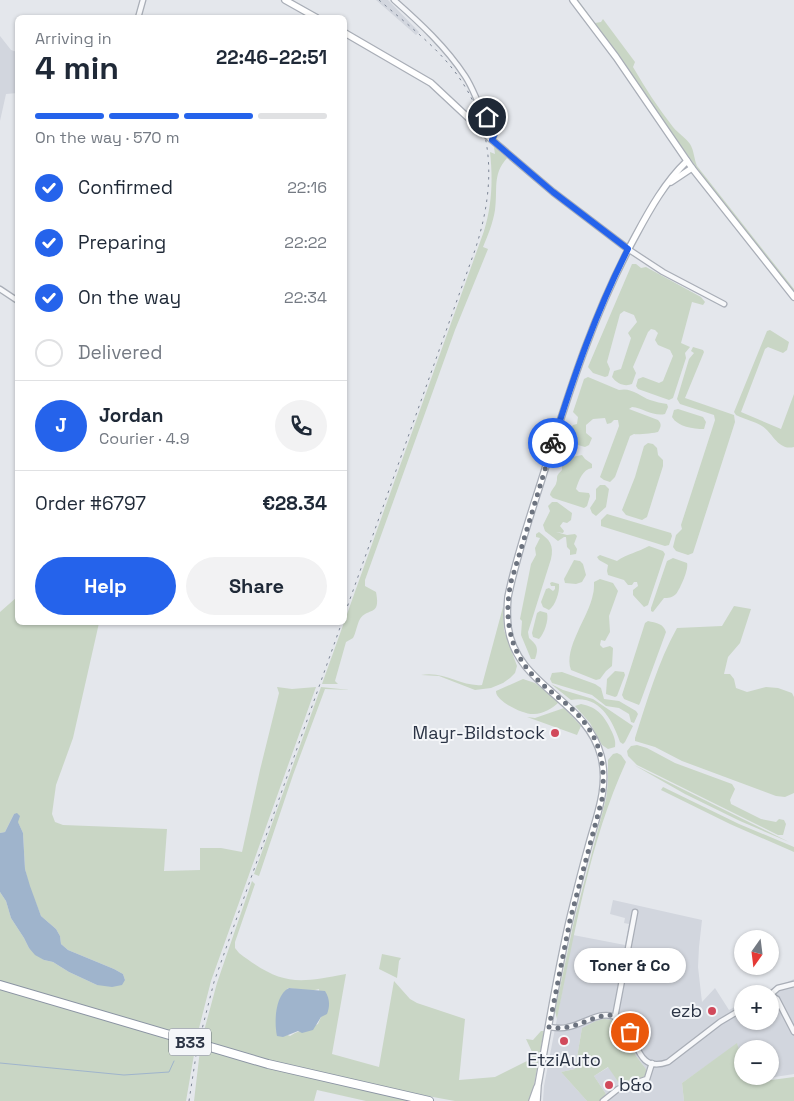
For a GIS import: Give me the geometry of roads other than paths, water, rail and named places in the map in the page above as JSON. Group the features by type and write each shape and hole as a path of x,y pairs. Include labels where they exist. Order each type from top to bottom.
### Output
{"highway":[{"name":"B33","path":"0,985 268,1064 429,1101"}],"main road":[{"path":"285,0 312,15"},
{"path":"573,0 616,57 692,168 794,297"},
{"path":"347,34 431,83 492,140 553,192 628,249"},
{"path":"537,1101 538,1085 570,920 602,799 604,782 601,755 594,736 587,725 570,707 527,669 517,654 508,628 508,596 579,360 594,320 647,214 671,177 687,161"},
{"path":"662,191 692,168"},
{"path":"532,1101 538,1085"}],"street":[{"path":"139,15 143,0"},
{"path":"394,0 424,26 458,66 476,94 484,113 495,126 492,140"},
{"path":"628,249 663,272 724,304"},
{"path":"0,289 15,299"},
{"path":"615,1017 635,912"},
{"path":"779,988 794,984"},
{"path":"779,1003 794,1032"},
{"path":"549,1027 568,1027 605,1015 615,1017 626,1025 640,1055 652,1063 662,1064 668,1062 720,1022 734,1014"},
{"path":"603,1101 618,1089 647,1079 652,1063"}],"water":[{"path":"17,813 20,816 18,822 23,833 25,869 41,916 56,929 60,936 61,944 68,950 123,974 125,980 122,985 112,987 97,985 53,962 44,960 35,955 29,948 11,918 6,901 0,892 0,833 5,832 14,814"},
{"path":"289,988 325,991 329,1000 328,1011 327,1014 321,1017 313,1030 302,1033 298,1031 283,1037 277,1036 276,1017 278,1003 284,991"}],"waterway":[{"path":"0,1063 124,1075 169,1072 174,1061"}],"railway":[{"path":"347,607 475,250 487,200 489,176 488,152 483,129 475,106 463,84 447,62 431,45 379,0"},
{"path":"189,1101 197,1049 214,982 341,625"}],"place":[{"name":"Mayr-Bildstock","path":"555,733"},
{"name":"ezb","path":"712,1011"},
{"name":"Toner & Co","path":"630,1032"},
{"name":"EtziAuto","path":"564,1041"},
{"name":"b&o","path":"609,1085"}]}
